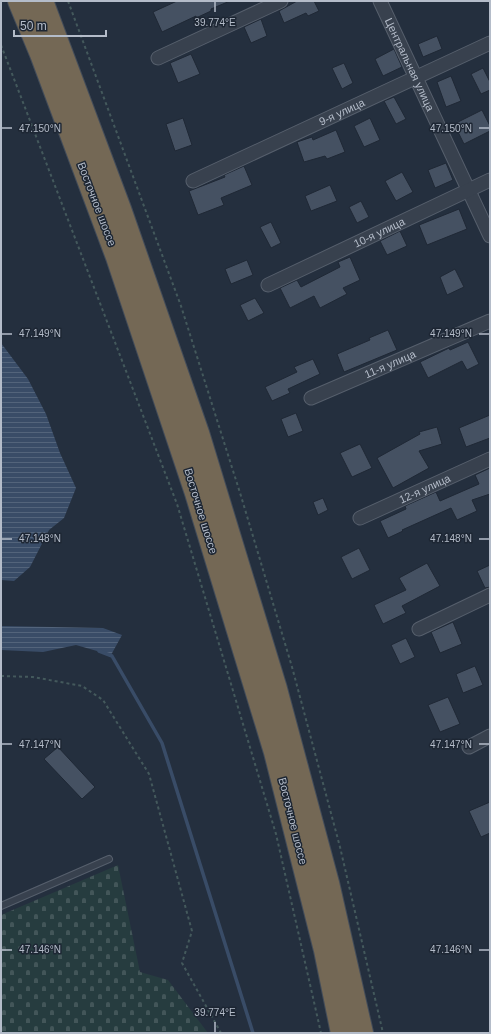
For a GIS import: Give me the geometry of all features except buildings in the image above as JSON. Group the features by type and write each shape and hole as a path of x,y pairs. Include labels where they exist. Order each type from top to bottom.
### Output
{"highway":[{"name":"Восточное шоссе","path":"19,1 41,54 117,257 196,493 275,752 325,950 342,1033"},
{"name":"Восточное шоссе","path":"42,1 120,209 198,433 276,689 328,883 362,1033"}],"street":[{"path":"158,58 281,1"},
{"name":"Центральная улица","path":"380,1 490,236"},
{"name":"9-я улица","path":"193,181 490,44"},
{"name":"10-я улица","path":"268,285 490,180"},
{"name":"11-я улица","path":"311,398 490,320"},
{"name":"12-я улица","path":"360,518 490,459"},
{"path":"419,629 490,595"},
{"path":"469,747 490,736"}],"lane":[{"path":"1,906 109,860"}],"path":[{"path":"1,45 177,504 276,834 321,1033"},
{"path":"1,676 33,676 82,686 103,700 149,774 192,931 182,963 221,1033"}],"green space":[{"path":"118,865 140,972 168,980 208,1033 1,1033 1,915"}],"water":[{"path":"1,343 28,379 46,414 60,453 76,488 64,518 49,530 30,567 14,581 1,580"},
{"path":"1,626 103,628 122,635 111,655 76,645 43,652 1,650"}],"waterway":[{"path":"99,651 112,656 162,743 253,1033"}]}
